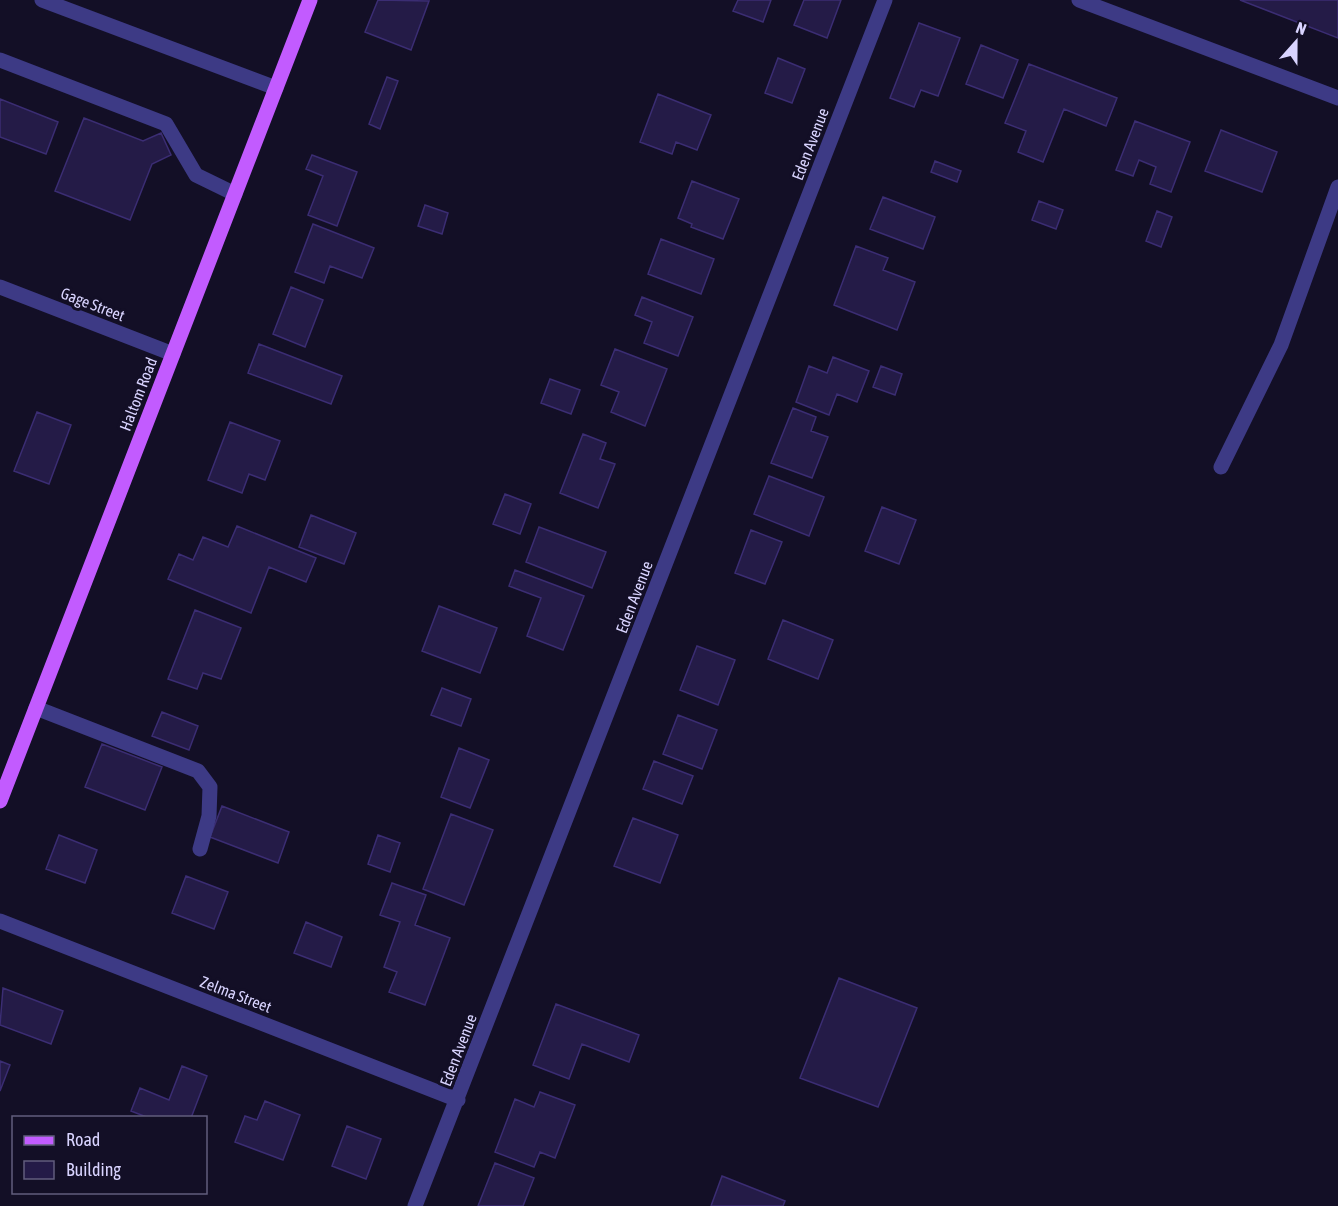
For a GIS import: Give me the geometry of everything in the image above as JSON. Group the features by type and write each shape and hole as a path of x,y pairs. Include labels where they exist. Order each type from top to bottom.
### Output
{"main road":[{"name":"Haltom Road","path":"0,801 310,0"}],"street":[{"path":"42,0 276,88"},
{"name":"Eden Avenue","path":"416,1206 885,0"},
{"path":"1079,0 1338,98"},
{"path":"0,60 166,124 196,175 235,194"},
{"path":"1221,467 1281,345 1338,187"},
{"name":"Gage Street","path":"0,287 173,354"},
{"path":"36,708 198,771 210,787 209,816 200,849"},
{"name":"Zelma Street","path":"0,921 458,1100"}],"building":[{"path":"378,0 429,1 411,50 365,32"},
{"path":"738,0 771,0 763,22 733,11"},
{"path":"804,0 841,0 827,38 794,25"},
{"path":"1240,0 1338,0 1338,38"},
{"path":"919,23 960,38 938,96 921,90 914,107 890,98"},
{"path":"981,45 1018,60 1003,98 966,84"},
{"path":"778,58 805,69 792,103 765,93"},
{"path":"1029,64 1117,98 1106,126 1064,109 1043,162 1018,152 1026,131 1005,123"},
{"path":"387,77 398,81 380,129 369,124"},
{"path":"658,94 711,115 697,150 676,142 672,154 640,142"},
{"path":"0,99 58,122 46,154 0,137"},
{"path":"84,118 143,141 161,133 171,155 152,164 130,220 55,191"},
{"path":"1135,121 1190,142 1171,192 1150,184 1156,167 1139,160 1133,176 1116,170"},
{"path":"1221,130 1277,152 1262,192 1205,171"},
{"path":"312,155 357,172 337,226 308,215 323,176 306,169"},
{"path":"935,161 961,171 957,182 931,172"},
{"path":"692,181 739,199 723,239 691,227 692,224 678,218"},
{"path":"883,197 935,217 923,249 870,229"},
{"path":"1039,201 1063,210 1056,229 1032,220"},
{"path":"425,205 448,213 442,234 418,226"},
{"path":"1157,211 1172,217 1161,247 1146,241"},
{"path":"313,224 374,248 362,278 330,266 324,283 295,272"},
{"path":"661,239 714,259 701,294 648,274"},
{"path":"856,246 888,258 883,270 915,282 897,330 834,305"},
{"path":"291,287 323,300 305,347 273,334"},
{"path":"642,297 693,317 678,356 644,343 652,322 635,315"},
{"path":"259,344 342,376 331,404 248,373"},
{"path":"615,349 667,369 645,426 611,412 619,392 601,385"},
{"path":"833,357 869,371 857,402 837,394 829,415 796,402 809,366 827,373"},
{"path":"881,366 902,374 895,395 873,387"},
{"path":"550,379 580,390 571,414 541,403"},
{"path":"793,408 816,417 811,431 828,437 812,478 771,463"},
{"path":"37,412 71,425 49,484 14,471"},
{"path":"230,422 280,441 265,480 249,474 242,493 208,480"},
{"path":"583,434 606,443 600,459 615,464 598,508 560,493"},
{"path":"769,476 824,497 809,536 754,514"},
{"path":"505,494 531,504 520,534 493,524"},
{"path":"882,507 916,520 899,564 865,551"},
{"path":"311,515 356,533 344,564 299,547"},
{"path":"237,526 316,558 306,582 269,567 251,613 168,579 179,554 193,560 203,537 228,547"},
{"path":"539,527 606,552 592,588 526,562"},
{"path":"751,530 782,542 765,584 735,573"},
{"path":"515,570 584,596 563,650 527,636 541,598 509,586"},
{"path":"439,606 497,628 480,673 422,651"},
{"path":"195,610 241,628 221,679 203,673 197,689 168,679"},
{"path":"783,620 833,640 818,679 768,659"},
{"path":"697,646 735,660 718,705 680,690"},
{"path":"442,688 471,699 461,726 431,715"},
{"path":"162,712 198,726 189,750 152,736"},
{"path":"678,715 717,730 702,769 663,754"},
{"path":"102,744 162,767 145,810 85,787"},
{"path":"459,748 489,760 470,808 441,797"},
{"path":"654,761 693,776 682,804 643,789"},
{"path":"222,806 289,832 278,863 210,837"},
{"path":"451,814 493,830 464,905 423,889"},
{"path":"633,818 678,835 660,883 614,866"},
{"path":"59,835 97,850 85,883 46,869"},
{"path":"378,835 400,843 390,872 368,864"},
{"path":"186,876 228,892 214,929 172,913"},
{"path":"392,883 426,895 415,925 450,938 425,1005 389,992 397,972 384,967 400,922 380,915"},
{"path":"306,922 342,937 331,967 294,953"},
{"path":"839,978 917,1008 878,1107 800,1078"},
{"path":"3,988 63,1011 51,1044 0,1025"},
{"path":"556,1004 639,1035 629,1062 582,1044 569,1079 533,1065"},
{"path":"0,1061 10,1065 0,1091"},
{"path":"182,1066 207,1076 192,1116 144,1116 131,1111 140,1088 169,1100"},
{"path":"540,1092 575,1105 555,1158 540,1152 534,1167 495,1152 515,1099 534,1107"},
{"path":"265,1101 300,1115 283,1160 235,1142 245,1116 257,1120"},
{"path":"347,1126 381,1139 366,1179 332,1166"},
{"path":"495,1163 534,1178 523,1206 478,1206"},
{"path":"722,1176 785,1201 783,1206 711,1206"}]}
